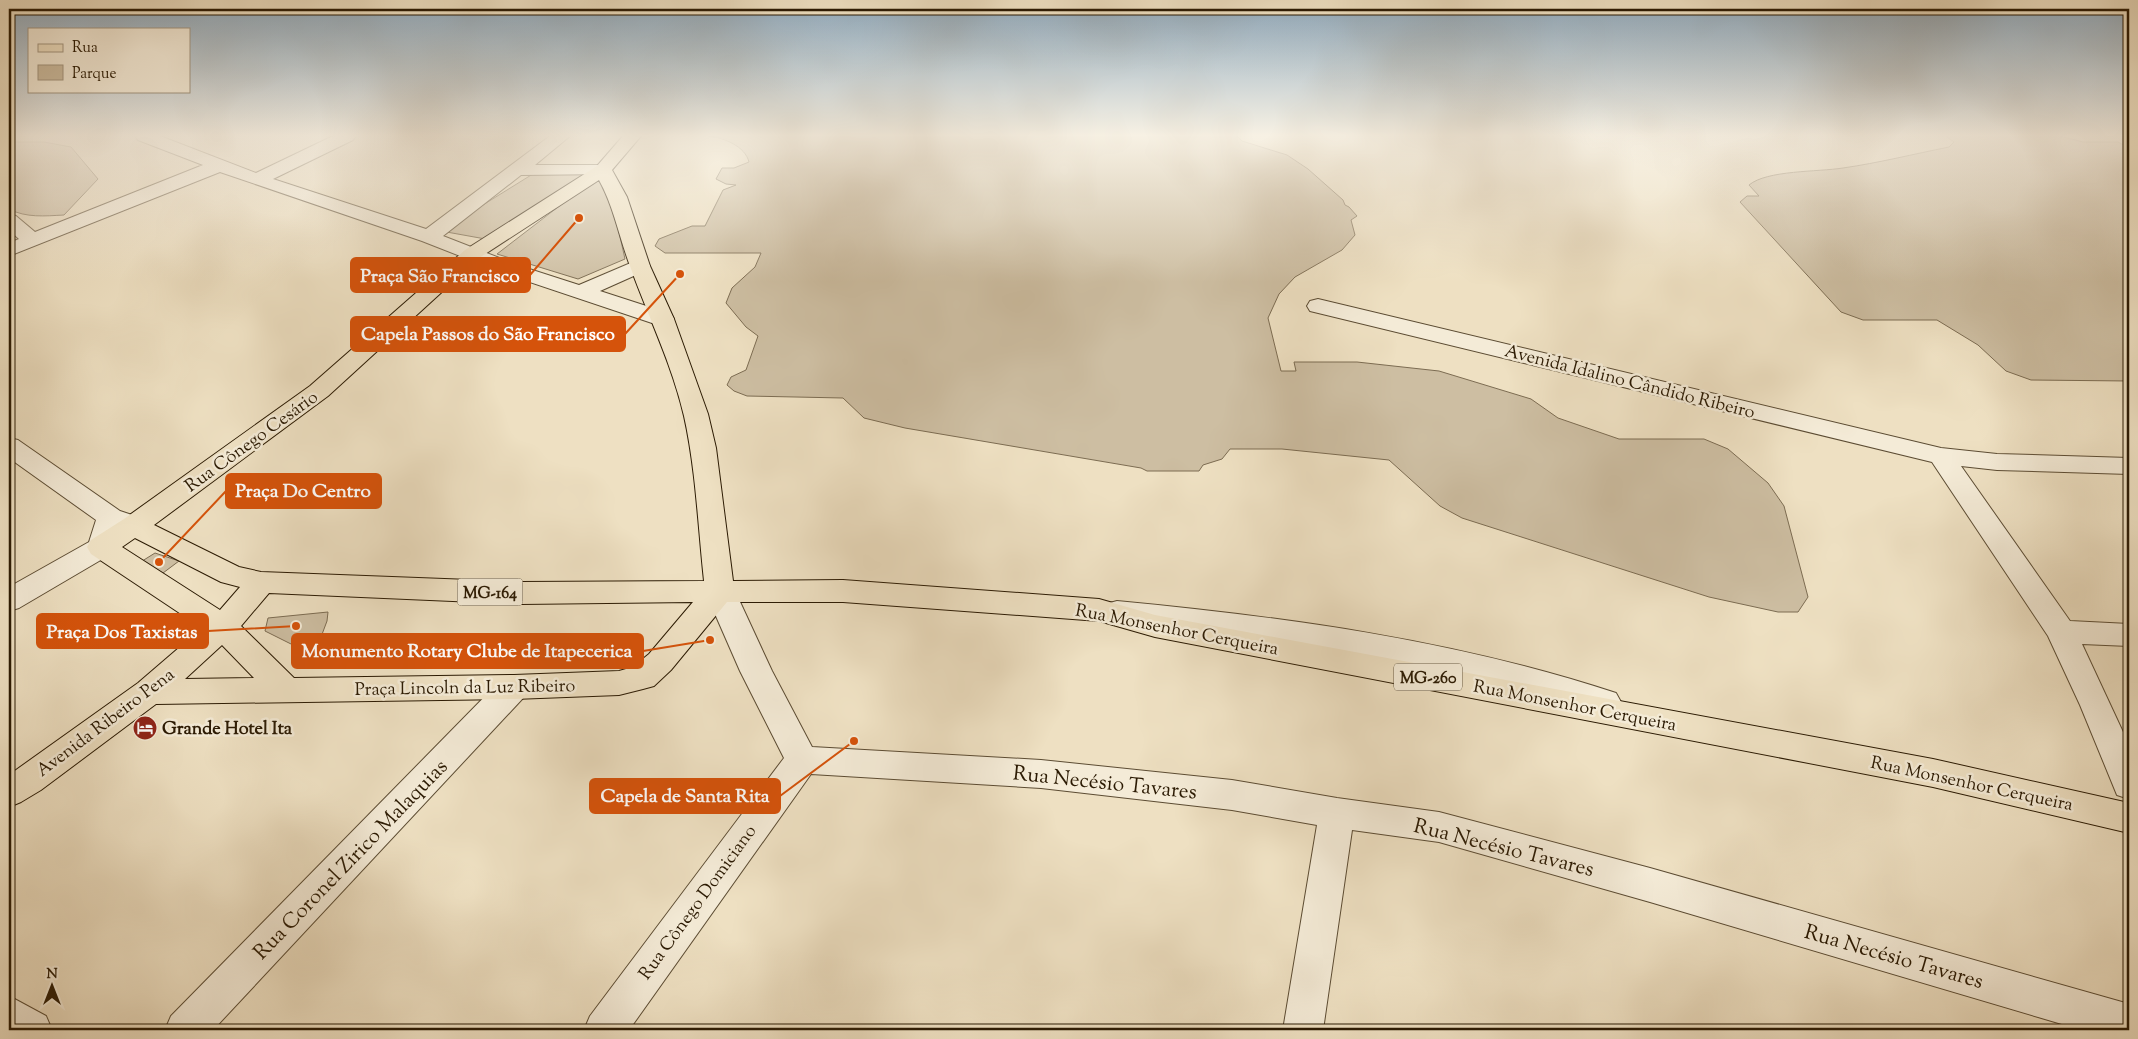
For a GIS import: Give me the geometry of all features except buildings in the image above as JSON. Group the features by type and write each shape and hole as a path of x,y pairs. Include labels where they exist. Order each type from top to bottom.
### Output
{"main road":[{"name":"Rua Cônego Cesário","path":"122,521 319,391 472,254 581,184"},
{"path":"612,184 618,197 640,266 663,319 696,414 703,448 720,591"},
{"name":"MG-164","path":"122,521 231,575 261,582 521,593 720,591"},
{"path":"101,547 223,627 286,690"},
{"name":"Avenida Ribeiro Pena","path":"9,792 29,780 149,692 223,627 261,582"},
{"name":"Rua Monsenhor Cerqueira","path":"720,591 843,591 1099,610 1155,626 1933,773 2129,818"},
{"name":"Praça Lincoln da Luz Ribeiro","path":"149,692 514,687 620,683 643,677 660,662 720,591"}],"street":[{"path":"9,250 172,184"},
{"path":"271,184 429,237 513,270 663,319"},
{"path":"429,237 498,184"},
{"path":"9,220 38,238"},
{"path":"582,291 640,266"},
{"name":"Avenida Idalino Cândido Ribeiro","path":"1318,306 1941,456 1997,462 2129,466"},
{"path":"9,446 122,521 101,547 9,600"},
{"path":"1941,456 2061,632 2096,705 2129,785"},
{"path":"720,591 756,670 802,760"},
{"path":"2061,632 2129,635"},
{"name":"Rua Coronel Zirico Malaquias","path":"185,1030 514,687"},
{"name":"Rua Necésio Tavares","path":"802,760 1041,774 1232,794 1337,813 1438,826 1650,884 2129,1024"},
{"name":"Rua Cônego Domiciano","path":"604,1030 802,760"},
{"path":"1303,1030 1337,813"},
{"path":"9,1016 32,1030"}],"green space":[{"path":"9,184 93,184 64,215 36,216 22,214 9,209"},
{"path":"516,184 578,184 491,240 441,231"},
{"path":"587,184 608,184 625,259 578,279 497,254"},
{"path":"731,184 1325,184 1357,216 1351,220 1355,235 1342,250 1295,277 1279,294 1268,318 1281,371 1296,371 1294,362 1357,362 1439,371 1531,399 1558,418 1619,439 1704,439 1728,449 1768,483 1784,506 1808,597 1798,612 1778,612 1709,597 1462,518 1440,506 1389,460 1282,449 1230,449 1222,459 1203,465 1199,471 1147,471 1141,468 905,428 864,418 843,398 747,396 734,391 727,385 731,377 746,370 758,336 746,327 726,303 732,288 755,267 761,253 665,253 655,246 659,239 692,226 705,226 723,190 736,185"},
{"path":"2129,184 2129,381 2031,380 2006,371 1978,345 1937,320 1863,320 1841,312 1740,202 1747,196 1759,196 1749,185"},
{"path":"155,553 179,561 163,573 139,563"},
{"path":"328,612 321,637 291,644 265,631 268,618"}],"place":[{"name":"Praça São Francisco","path":"579,218"},
{"name":"Capela Passos do São Francisco","path":"680,274"},
{"name":"Praça Do Centro","path":"159,562"},
{"name":"Praça Dos Taxistas","path":"296,626"},
{"name":"Monumento Rotary Clube de Itapecerica","path":"710,640"},
{"name":"Grande Hotel Ita","path":"145,728"},
{"name":"Capela de Santa Rita","path":"854,741"}]}
